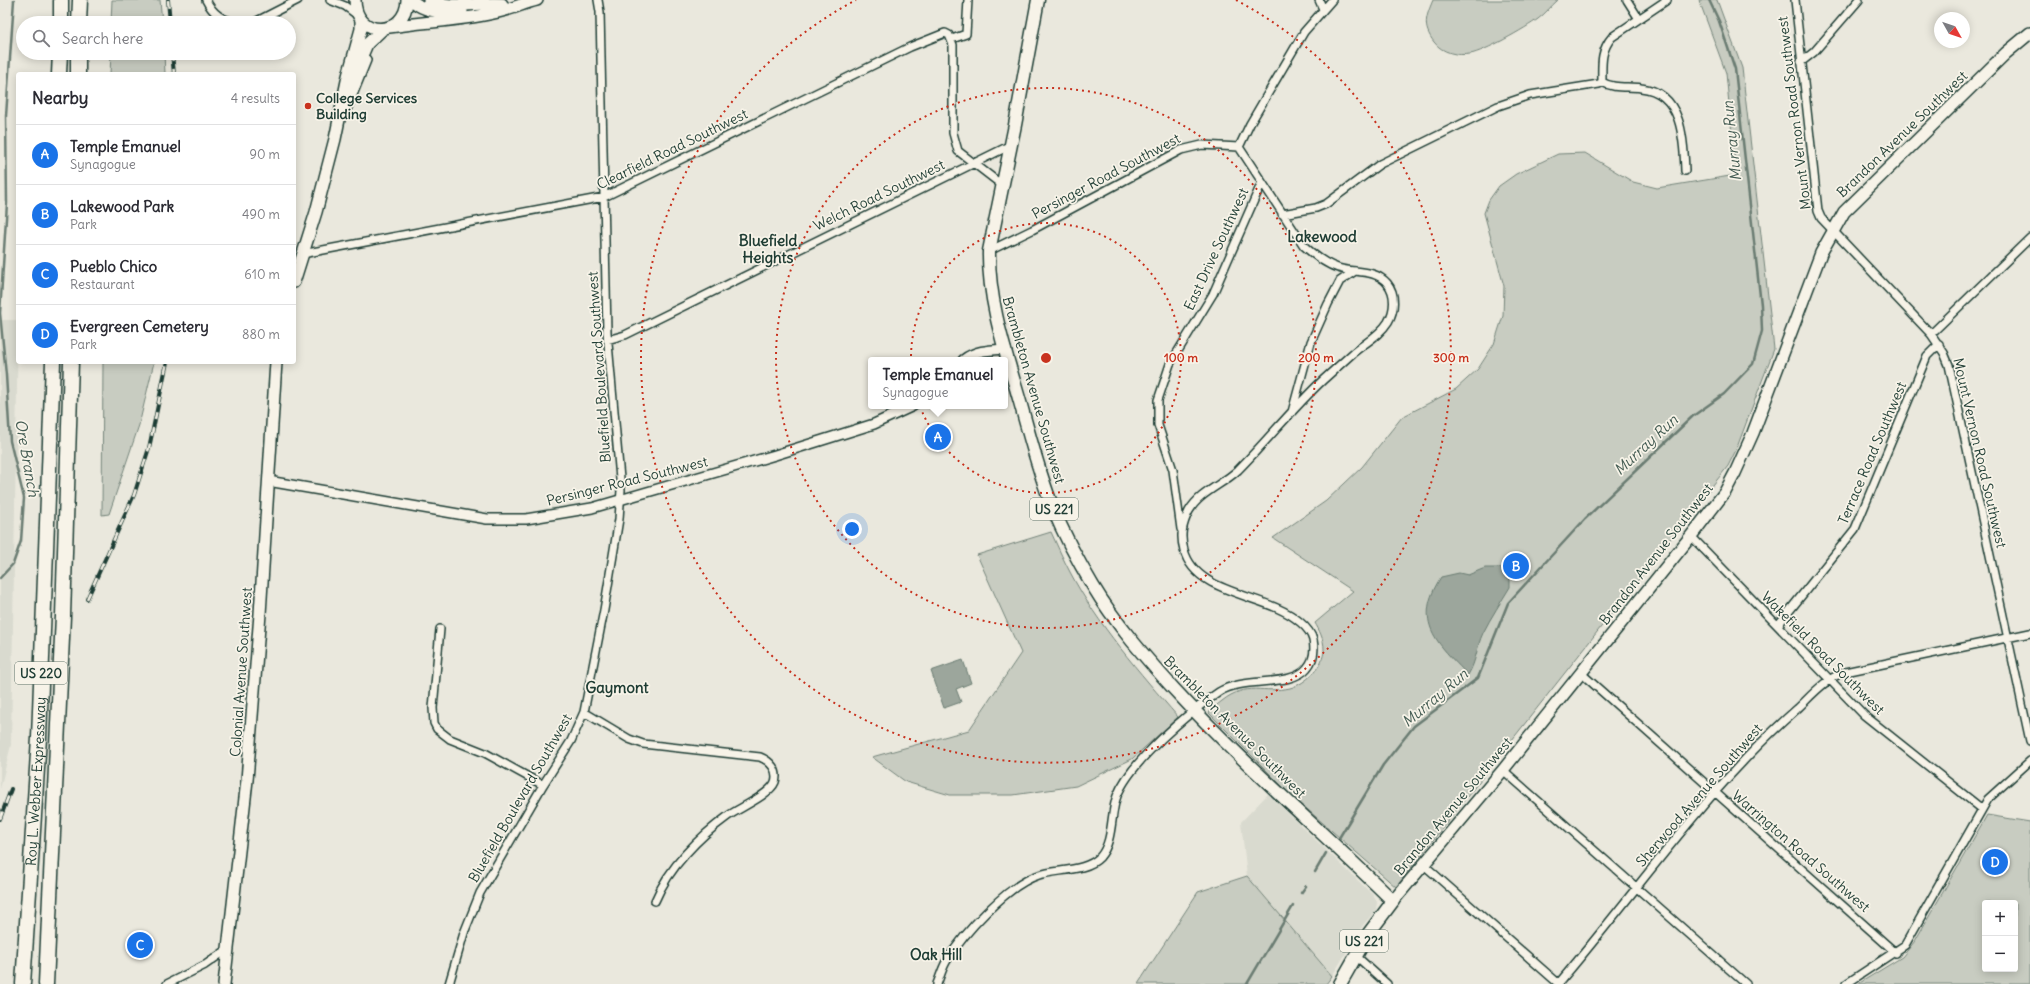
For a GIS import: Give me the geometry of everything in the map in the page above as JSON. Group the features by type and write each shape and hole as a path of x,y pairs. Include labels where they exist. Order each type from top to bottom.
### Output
{"highway":[{"path":"61,0 61,16"},
{"path":"79,16 80,0"},
{"path":"59,72 60,60"},
{"path":"78,60 78,72"},
{"name":"Roy L. Webber Expressway","path":"23,984 39,738 53,364"},
{"name":"Roy L. Webber Expressway","path":"46,984 65,549 71,364"},
{"path":"49,936 51,984"}],"main road":[{"path":"296,275 316,212 335,139 348,76 360,29 355,0"},
{"path":"335,139 363,51 373,36 402,17 407,0"},
{"path":"412,0 423,8 435,12 455,12 502,4"},
{"path":"429,0 451,6 487,3 520,4"},
{"path":"359,18 372,27 386,28 482,15 503,11 520,4 537,0"},
{"name":"Brambleton Avenue Southwest","path":"1038,0 1011,145 989,251 989,271 991,292 1006,349 1041,476 1053,508 1078,560 1111,613 1156,669 1194,711 1260,776 1394,901"},
{"path":"343,115 371,46 384,34 401,25"},
{"name":"Brandon Avenue Southwest","path":"1340,984 1355,955 1369,933 1394,901 1503,770 1715,506 1735,474 1753,433 1821,253 1844,212 2006,53 2030,33"},
{"name":"Colonial Avenue Southwest","path":"224,984 248,780 276,364"}],"street":[{"path":"206,0 214,14 218,16"},
{"path":"267,16 298,0"},
{"path":"330,0 345,6 359,18"},
{"name":"Bluefield Boulevard Southwest","path":"449,984 464,933 475,905 543,785 570,741 584,712 599,642 621,499 607,340 600,12 598,0"},
{"path":"968,0 966,34 952,39 954,82 953,133 958,151 1002,185"},
{"path":"1319,0 1323,9"},
{"path":"1181,532 1191,509 1199,499 1238,470 1323,380 1378,333 1390,319 1394,302 1389,285 1377,276 1337,268 1313,254 1296,237 1239,147 1250,124 1304,32 1332,0"},
{"path":"1627,0 1639,19"},
{"path":"1602,82 1602,59 1606,43 1612,37 1666,0"},
{"name":"Mount Vernon Road Southwest","path":"1795,0 1818,211 1821,218 1931,334 1939,344 1949,364 2030,741"},
{"path":"1801,62 1814,52 1859,0"},
{"name":"Clearfield Road Southwest","path":"302,254 604,197 910,47 945,33 952,39"},
{"path":"1602,82 1616,88 1644,88 1656,92 1669,101 1675,110 1680,126 1684,148 1685,172"},
{"path":"1282,214 1316,208 1326,204 1380,164 1498,106 1530,95 1597,85 1602,82"},
{"name":"Welch Road Southwest","path":"607,340 625,335 1011,145"},
{"name":"Persinger Road Southwest","path":"989,251 1032,230 1181,150 1202,145 1239,147"},
{"name":"East Drive Southwest","path":"938,984 944,965 957,947 1000,898 1035,876 1088,864 1099,858 1107,843 1113,808 1124,781 1148,752 1194,711 1216,694 1232,685 1243,682 1287,679 1299,675 1310,665 1314,646 1308,630 1285,611 1271,604 1228,590 1200,574 1186,557 1181,532 1173,470 1158,425 1158,400 1170,364 1213,294 1262,182"},
{"path":"1931,334 2030,238"},
{"path":"1291,413 1311,342 1328,304 1340,281 1355,271"},
{"name":"Terrace Road Southwest","path":"1778,626 1855,529 1926,356 1939,344"},
{"path":"968,357 976,352 985,350 1006,349"},
{"name":"Persinger Road Southwest","path":"268,482 487,519 508,520 558,515 621,499 862,428 906,409"},
{"name":"Wakefield Road Southwest","path":"1691,536 1864,714 1982,809"},
{"path":"440,629 433,708 434,723 437,729 450,739 485,754 543,785"},
{"name":"Sherwood Avenue Southwest","path":"1558,984 1715,793 1767,735 1830,679 1844,672 2030,633"},
{"name":"Warrington Road Southwest","path":"1581,673 1896,953"},
{"path":"584,712 629,739 644,744 760,757 771,763 776,775 771,788 728,816 693,847 667,879 655,901"},
{"path":"1846,984 1896,953 1905,945 1982,809 1998,789 2030,761"},
{"path":"1503,770 1746,984"},
{"path":"1424,865 1558,984"},
{"path":"167,984 205,965 228,949"},
{"path":"1355,955 1387,984"}],"shaded area":[{"path":"112,0 160,0 161,16 111,16"},
{"path":"1433,0 1558,0 1541,17 1515,34 1476,52 1460,55 1441,49 1430,36 1426,21"},
{"path":"1699,0 1717,0 1742,68 1774,349 1736,450 1728,466 1396,887 1292,796 1209,713 1222,701 1240,691 1256,689 1272,690 1296,686 1308,678 1321,662 1324,645 1315,623 1353,591 1273,538 1326,501 1362,467 1402,417 1456,389 1478,369 1494,344 1503,316 1504,286 1484,213 1489,200 1499,186 1516,174 1558,154 1585,153 1633,182 1657,188 1736,175 1726,73"},
{"path":"111,60 164,60 165,72 110,72"},
{"path":"0,320 16,320 16,364 17,364 11,745 0,789"},
{"path":"103,364 154,364 139,425 109,514 102,515"},
{"path":"1051,532 1070,572 1106,629 1178,717 1132,759 1076,786 1013,795 950,795 906,782 872,757 969,730 1021,653 977,555"},
{"path":"1485,568 1504,568 1510,580 1510,587 1483,633 1468,675 1438,642 1432,631 1429,619 1429,607 1433,593 1441,577 1459,573 1468,575"},
{"path":"963,660 971,683 956,689 961,702 944,708 931,671"},
{"path":"1268,794 1372,894 1377,902 1376,910 1363,925 1332,976 1247,876 1241,822"},
{"path":"1987,815 2030,822 2030,984 1858,984 1902,957 1915,941"},
{"path":"1247,876 1332,976 1326,984 1138,984 1198,892"}],"waterway":[{"name":"Ore Branch","path":"0,578 13,564 21,541 24,498 10,441 0,313 7,203 6,116 14,0"},
{"name":"Murray Run","path":"1339,838 1383,765 1414,726 1478,678 1508,603 1585,519 1693,416 1724,394 1753,364 1762,331 1761,305 1735,69 1719,21 1709,0"},
{"name":"Murray Run","path":"1315,872 1326,853"},
{"name":"Murray Run","path":"1301,893 1306,886"},
{"name":"Murray Run","path":"1247,984 1293,906"}],"railway":[{"path":"168,0 169,16"},
{"path":"173,60 174,72"},
{"path":"87,599 134,495 149,448 167,364"},
{"path":"0,819 11,789"}],"place":[{"name":"College Services Building","path":"308,106"},
{"name":"Temple Emanuel","path":"938,437"},
{"name":"Lakewood Park","path":"1516,566"},
{"name":"Evergreen Cemetery","path":"1995,862"},
{"name":"Pueblo Chico","path":"140,945"}],"district":[{"name":"Lakewood","path":"1322,237"},
{"name":"Bluefield Heights","path":"768,250"},
{"name":"Gaymont","path":"617,688"},
{"name":"Oak Hill","path":"936,955"}]}
